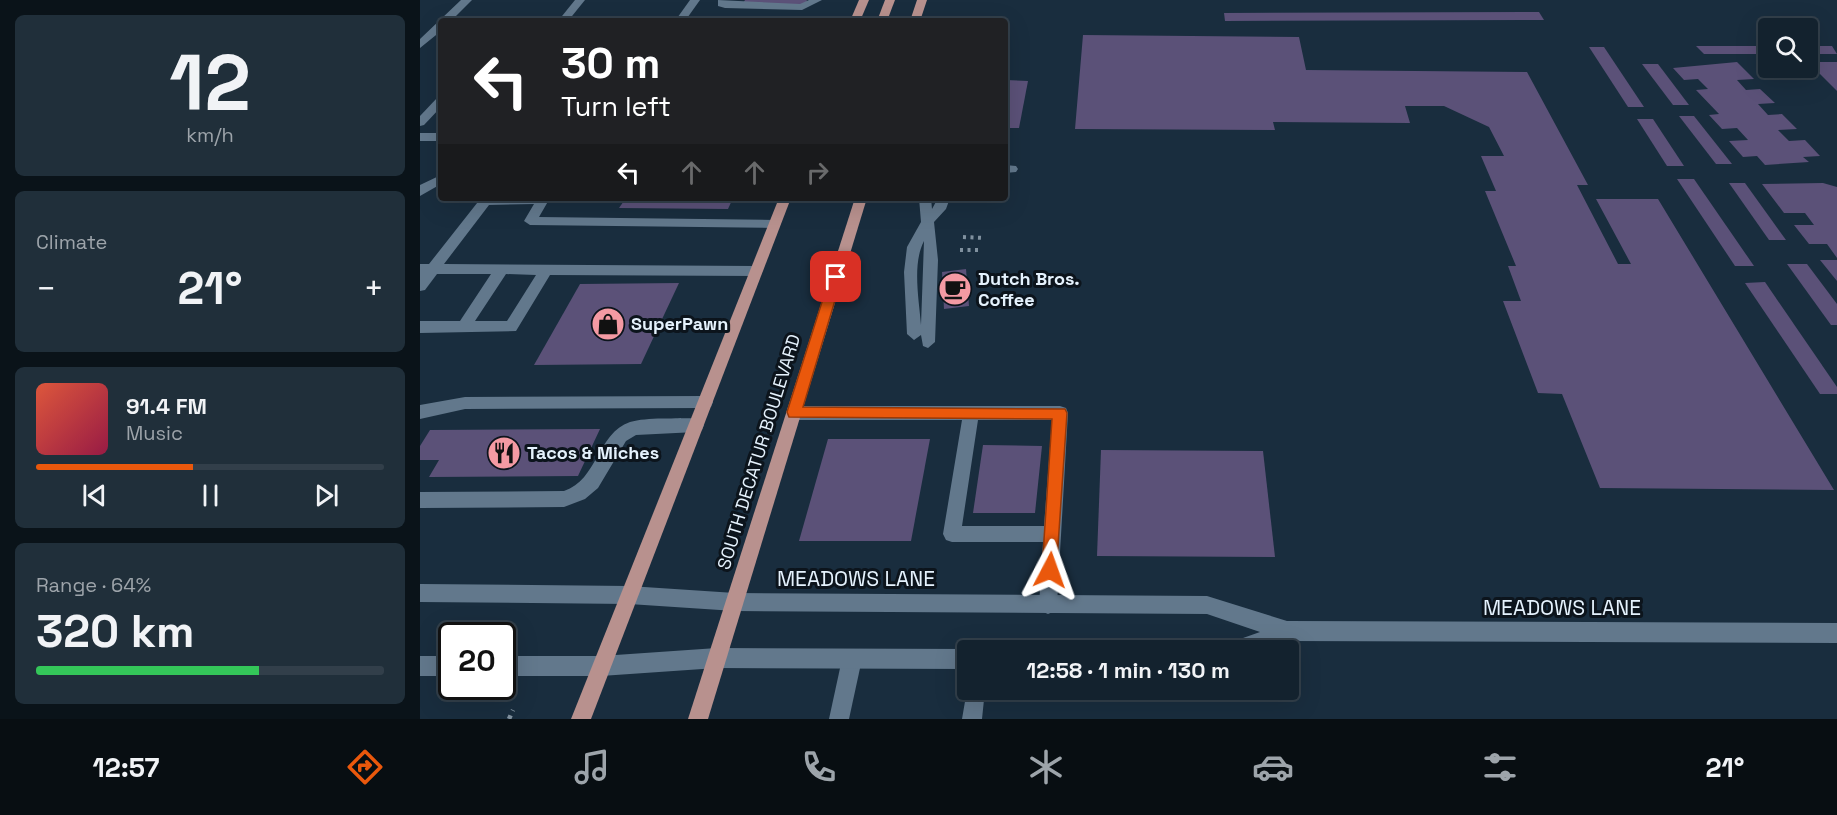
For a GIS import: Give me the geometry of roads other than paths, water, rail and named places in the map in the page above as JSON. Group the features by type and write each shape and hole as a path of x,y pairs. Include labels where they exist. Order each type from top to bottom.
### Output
{"main road":[{"path":"856,18 864,0"},
{"path":"883,18 890,0"},
{"path":"916,18 922,0"},
{"path":"580,719 784,201"},
{"name":"SOUTH DECATUR BOULEVARD","path":"698,719 860,201"}],"street":[{"path":"448,18 467,0"},
{"path":"565,18 580,0"},
{"path":"682,18 695,0"},
{"path":"723,0 721,4 725,5 802,7 817,0"},
{"path":"420,25 438,25"},
{"path":"420,45 438,28"},
{"path":"420,123 438,103"},
{"path":"420,137 438,137"},
{"path":"420,192 438,180"},
{"path":"420,286 426,269 484,201"},
{"path":"542,201 530,221 775,224"},
{"path":"924,201 929,219 931,249 928,342"},
{"path":"914,334 911,272 914,247 929,219 942,206 943,201"},
{"path":"426,269 756,271"},
{"path":"464,327 502,269"},
{"path":"420,327 511,327 547,269"},
{"path":"420,412 465,403 705,402"},
{"path":"794,412 1060,413 1048,605"},
{"path":"971,413 952,534 1052,534"},
{"path":"420,500 564,499 579,494 592,483 620,436 633,428 696,425"},
{"name":"MEADOWS LANE","path":"420,593 629,595 735,602 1208,605 1287,631 1837,633"},
{"name":"MEADOWS LANE","path":"1263,640 1287,631"},
{"path":"516,666 601,666 717,658 957,659"},
{"path":"839,719 852,659"},
{"path":"420,666 438,666"},
{"path":"972,719 974,700"}],"place":[{"name":"Dutch Bros. Coffee","path":"955,289"},
{"name":"SuperPawn","path":"608,324"},
{"name":"Tacos & Miches","path":"504,453"}]}
